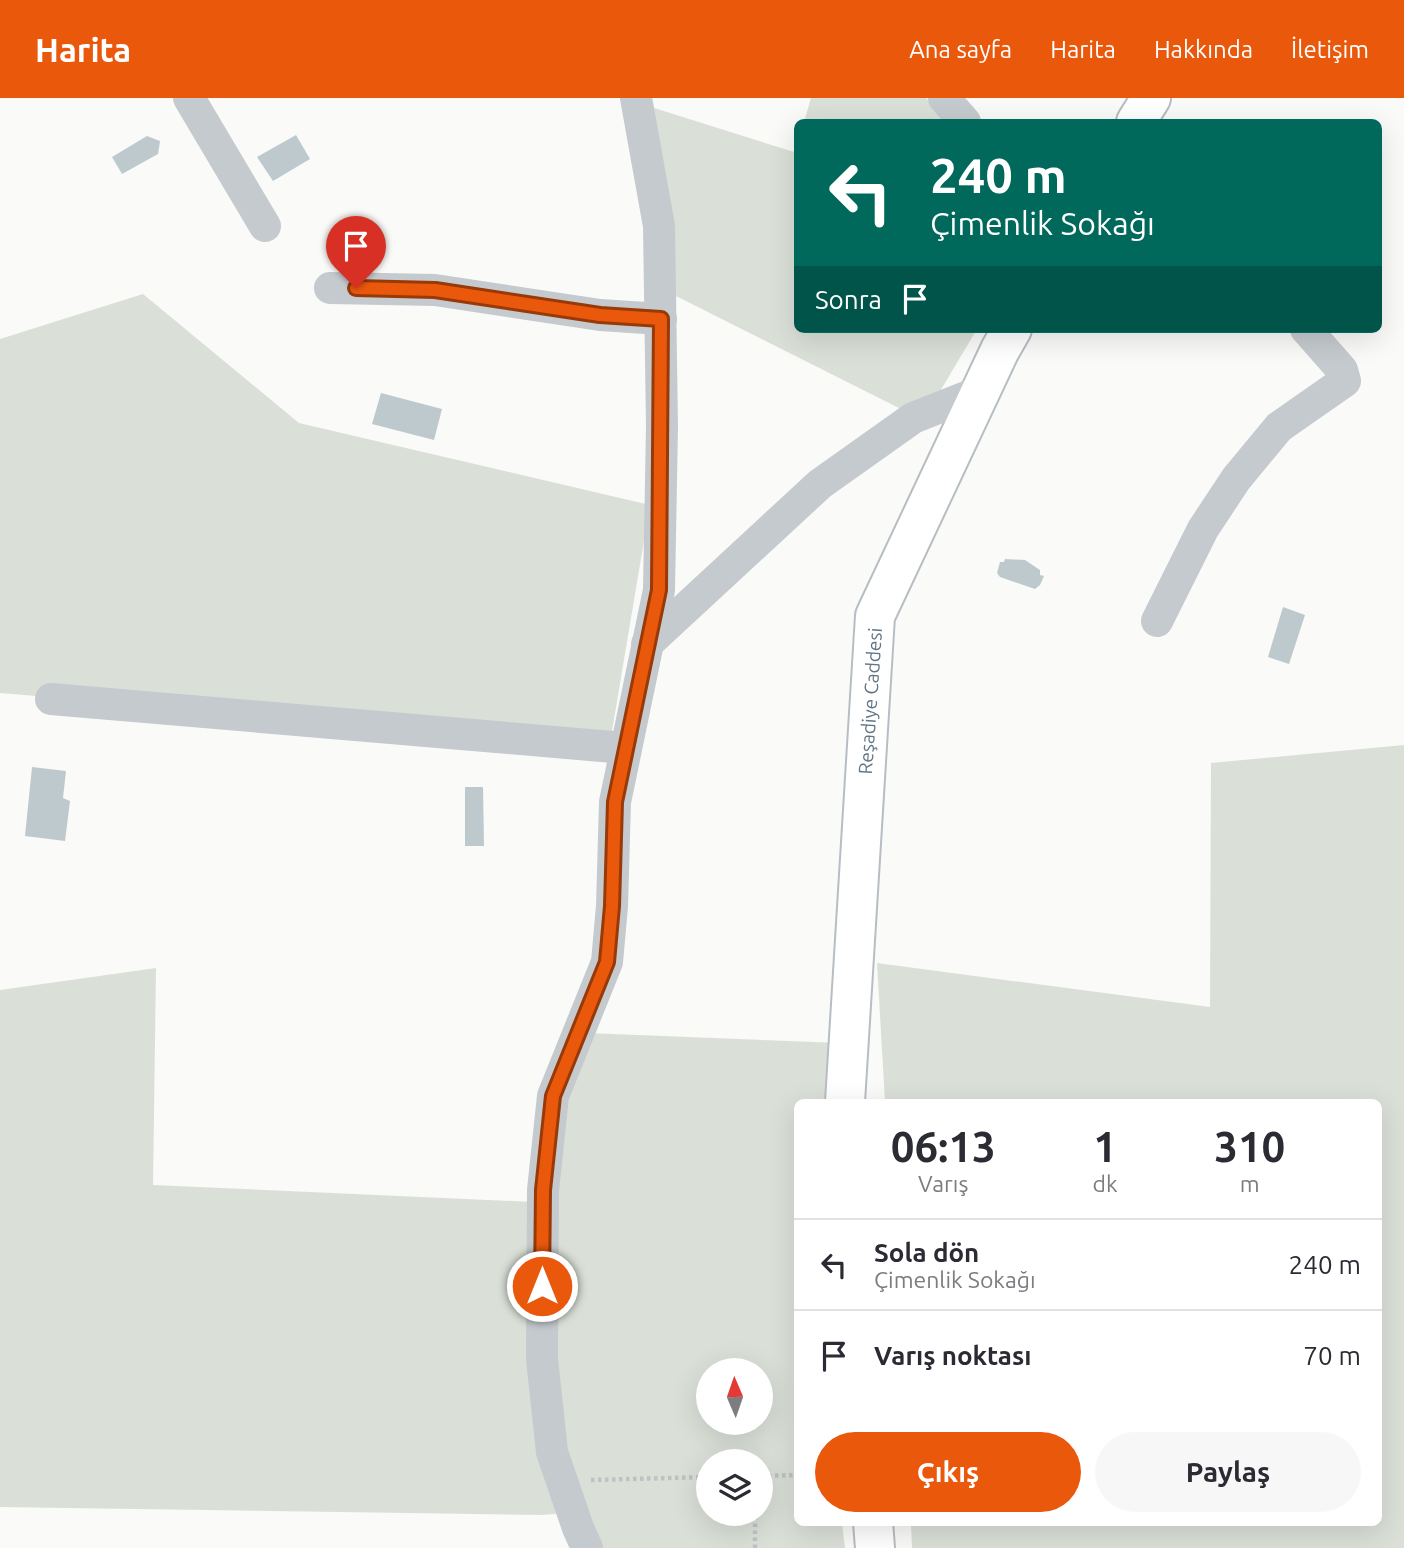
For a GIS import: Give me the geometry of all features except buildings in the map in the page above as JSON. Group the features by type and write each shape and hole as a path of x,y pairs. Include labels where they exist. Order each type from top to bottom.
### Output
{"street":[{"path":"189,98 265,226"},
{"path":"587,1548 552,1452 542,1359 543,1190 553,1096 607,962 612,906 615,802 659,590 659,226 636,98"},
{"path":"944,98 962,119"},
{"path":"1138,119 1151,98"},
{"path":"330,288 435,290 600,315 661,319"},
{"name":"Reşadiye Caddesi","path":"845,1099 876,616 1010,333"},
{"path":"1157,621 1203,529 1236,479 1279,427 1345,381 1342,370 1310,333"},
{"path":"647,645 820,484 913,418 981,391"},
{"path":"51,699 625,748"},
{"path":"873,1526 875,1548"}],"path":[{"path":"773,1476 794,1475"},
{"path":"574,1516 587,1480 696,1477"},
{"path":"755,1526 755,1548"}],"shaded area":[{"path":"811,98 926,98 946,119 805,119"},
{"path":"651,107 794,152 794,333 975,333 923,420 660,288"},
{"path":"296,135 310,159 273,181 257,157"},
{"path":"147,136 160,141 158,154 122,174 112,157"},
{"path":"143,294 299,423 650,505 610,743 0,693 0,339"},
{"path":"381,393 442,409 434,440 372,424"},
{"path":"1005,559 1025,560 1040,570 1040,575 1044,576 1040,585 1035,589 1000,577 997,573 1000,562"},
{"path":"1283,607 1305,615 1289,664 1268,657"},
{"path":"1404,745 1404,1548 912,1548 911,1526 1382,1526 1382,1099 885,1099 877,963 1210,1007 1211,763"},
{"path":"32,767 66,771 63,798 70,801 65,841 25,836"},
{"path":"465,787 483,787 484,846 465,846"},
{"path":"156,968 153,1185 535,1202 562,1032 839,1043 839,1099 794,1099 794,1526 842,1526 845,1548 600,1548 582,1512 540,1515 0,1507 0,990"}],"route":[{"path":"356,288 435,290 600,315 661,319 659,590 615,802 612,906 607,962 553,1096 543,1190 542,1286"}]}
